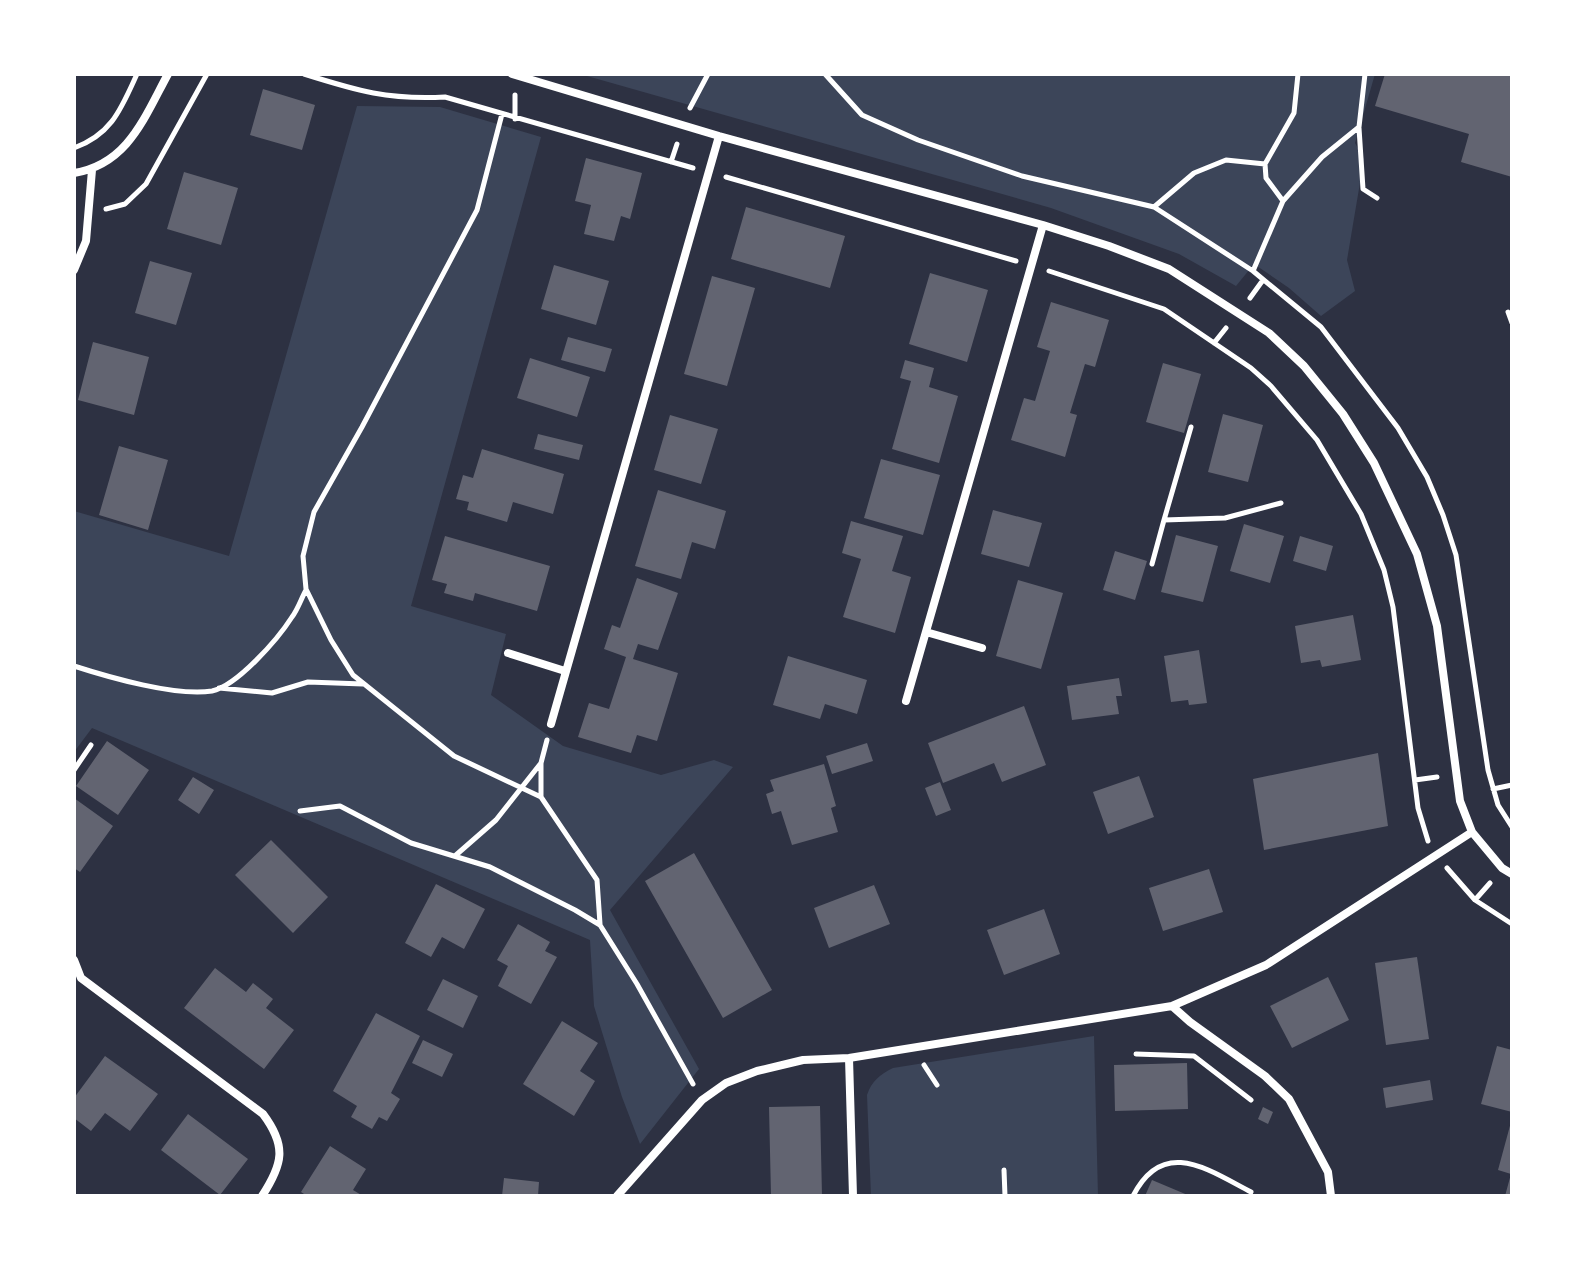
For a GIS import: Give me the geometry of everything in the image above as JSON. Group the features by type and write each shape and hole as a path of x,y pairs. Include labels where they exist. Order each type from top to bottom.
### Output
{"street":[{"path":"74,173 92,170 119,154 138,129 168,74"},
{"path":"512,74 719,136 1043,225 1169,269 1239,312 1289,351 1343,414 1374,463 1417,554 1437,626 1460,801 1472,832 1502,868 1512,874"},
{"path":"551,724 719,136"},
{"path":"74,270 86,241 92,170"},
{"path":"906,701 1043,225"},
{"path":"926,632 982,648"},
{"path":"508,653 565,671"},
{"path":"617,1196 702,1100 726,1083 757,1071 803,1060 849,1058 1172,1006 1266,965 1472,832"},
{"path":"74,960 81,978 263,1114 274,1128 280,1160 262,1196"},
{"path":"1172,1006 1265,1076 1289,1099 1328,1172 1331,1196"},
{"path":"849,1058 853,1196"}],"path":[{"path":"74,148 94,141 114,121 137,74"},
{"path":"87,215 125,204 146,184 207,74"},
{"path":"825,74 862,115 918,140 1022,176 1154,207 1253,271 1321,327 1398,428 1427,477 1456,555 1493,789 1498,805 1512,827"},
{"path":"1283,201 1266,178 1265,164 1294,113 1298,74"},
{"path":"1365,74 1359,127 1363,189 1377,198"},
{"path":"502,114 477,210 314,512 303,556 306,589 331,640 353,675 454,756 541,797 597,880 600,925"},
{"path":"1253,271 1283,201 1322,157 1359,127"},
{"path":"1154,207 1194,173 1226,160 1265,164"},
{"path":"1508,312 1512,323"},
{"path":"1152,564 1191,427"},
{"path":"1164,520 1225,518 1281,503"},
{"path":"74,666 168,690 214,691 239,676 268,648 293,617 306,589"},
{"path":"218,688 272,693 308,682 365,684"},
{"path":"541,797 541,763 551,724"},
{"path":"74,770 91,745"},
{"path":"455,856 496,820 541,763"},
{"path":"1493,789 1512,785"},
{"path":"300,811 340,806 411,843 490,867 600,925 702,1100"},
{"path":"1136,1054 1194,1056 1251,1100"},
{"path":"1133,1196 1142,1179 1161,1166 1176,1161 1216,1174 1251,1192 1249,1196"},
{"path":"1004,1170 1005,1196"}],"shaded area":[{"path":"580,74 1375,74 1355,143 1364,159 1347,260 1355,291 1321,316 1289,288 1254,264 1236,286 1179,254 1051,208"},
{"path":"357,106 440,107 541,137 411,606 506,634 491,695 563,746 661,775 714,760 733,767 610,910 699,1069 640,1144 594,1006 590,940 92,728 74,752 74,511 229,556"},
{"path":"1094,1036 1098,1196 871,1196 867,1095 874,1082 884,1073 893,1068"}],"building":[{"path":"1385,74 1512,74 1512,177 1461,162 1469,134 1375,106"},
{"path":"263,89 315,105 302,150 250,135"},
{"path":"586,158 642,173 630,219 621,216 614,241 584,234 591,205 575,201"},
{"path":"184,172 238,188 221,245 167,229"},
{"path":"746,207 845,236 830,288 731,259"},
{"path":"150,261 192,273 176,325 135,313"},
{"path":"554,265 609,281 596,325 541,309"},
{"path":"930,273 988,290 967,362 909,344"},
{"path":"712,276 755,288 727,386 684,374"},
{"path":"1051,302 1109,320 1095,367 1085,364 1070,413 1077,415 1065,457 1011,440 1024,398 1035,401 1050,351 1037,347"},
{"path":"568,337 612,349 605,372 561,360"},
{"path":"93,342 149,357 134,415 78,400"},
{"path":"530,358 590,377 577,417 517,398"},
{"path":"905,360 934,368 929,387 958,396 939,463 892,449 911,381 900,378"},
{"path":"1163,363 1201,374 1184,433 1146,422"},
{"path":"1223,414 1263,425 1248,482 1208,472"},
{"path":"670,415 718,429 701,484 654,470"},
{"path":"538,434 583,445 579,460 534,449"},
{"path":"119,446 168,460 148,530 99,515"},
{"path":"482,449 564,474 553,514 513,502 507,522 467,510 469,502 456,499 463,475 473,478"},
{"path":"881,459 940,475 923,535 864,518"},
{"path":"658,490 726,511 715,549 692,542 681,579 635,566"},
{"path":"993,510 1042,523 1029,567 981,554"},
{"path":"851,521 903,536 892,571 911,577 895,633 843,617 861,559 842,553"},
{"path":"1244,524 1284,536 1270,583 1230,571"},
{"path":"1176,535 1218,546 1203,602 1161,592"},
{"path":"445,536 550,566 537,611 475,593 473,601 444,593 447,584 432,580"},
{"path":"1300,536 1333,546 1326,571 1293,561"},
{"path":"1115,551 1147,561 1135,600 1103,590"},
{"path":"637,578 678,593 658,650 638,644 633,659 678,673 657,741 637,735 631,753 578,737 589,703 609,709 626,657 604,649 612,625 620,628"},
{"path":"1018,580 1063,593 1041,669 996,656"},
{"path":"1353,615 1361,660 1322,667 1320,660 1301,663 1295,626"},
{"path":"1199,650 1207,703 1189,705 1188,700 1171,702 1164,656"},
{"path":"788,656 867,680 857,714 825,704 820,719 773,705"},
{"path":"1119,678 1122,696 1116,696 1119,714 1072,720 1067,686"},
{"path":"1024,706 1046,765 1002,782 994,763 943,783 928,743"},
{"path":"107,741 149,770 118,815 76,786"},
{"path":"867,743 873,761 832,774 826,756"},
{"path":"1378,753 1388,826 1264,850 1253,779"},
{"path":"824,764 836,806 831,808 838,832 792,845 781,811 772,814 766,794 774,791 770,780"},
{"path":"1139,776 1154,817 1108,834 1093,792"},
{"path":"193,777 214,790 199,814 178,800"},
{"path":"940,782 951,810 936,816 925,788"},
{"path":"74,798 113,826 80,872 74,868"},
{"path":"271,840 328,897 293,933 235,875"},
{"path":"694,853 772,990 723,1018 645,881"},
{"path":"1209,869 1223,912 1163,931 1149,888"},
{"path":"436,884 485,909 464,949 442,937 431,957 405,943"},
{"path":"874,885 890,924 829,948 814,908"},
{"path":"1044,909 1060,954 1004,975 987,930"},
{"path":"518,924 550,942 545,951 557,957 531,1004 498,986 508,966 497,960"},
{"path":"1417,957 1429,1039 1386,1045 1375,963"},
{"path":"215,968 246,992 253,983 273,999 266,1008 294,1030 264,1069 184,1008"},
{"path":"1328,977 1349,1020 1292,1048 1270,1006"},
{"path":"443,979 478,996 463,1028 427,1010"},
{"path":"376,1013 420,1036 391,1093 400,1099 387,1121 379,1117 372,1129 351,1117 357,1106 333,1091"},
{"path":"562,1021 598,1043 580,1071 595,1081 574,1116 523,1084"},
{"path":"423,1040 453,1054 442,1077 412,1063"},
{"path":"1497,1046 1512,1050 1512,1112 1481,1104"},
{"path":"105,1056 158,1094 130,1131 105,1113 91,1131 74,1118 74,1098"},
{"path":"1187,1063 1188,1109 1115,1111 1114,1065"},
{"path":"1430,1080 1433,1100 1386,1108 1383,1088"},
{"path":"820,1106 822,1196 771,1196 769,1107"},
{"path":"1263,1107 1273,1112 1268,1124 1258,1119"},
{"path":"188,1114 248,1159 220,1195 161,1150"},
{"path":"1511,1122 1512,1196 1505,1196 1511,1174 1498,1170"},
{"path":"330,1146 366,1169 353,1190 363,1196 307,1196 301,1192"},
{"path":"504,1178 539,1182 538,1196 502,1196"},
{"path":"1152,1180 1190,1196 1145,1196"}]}
